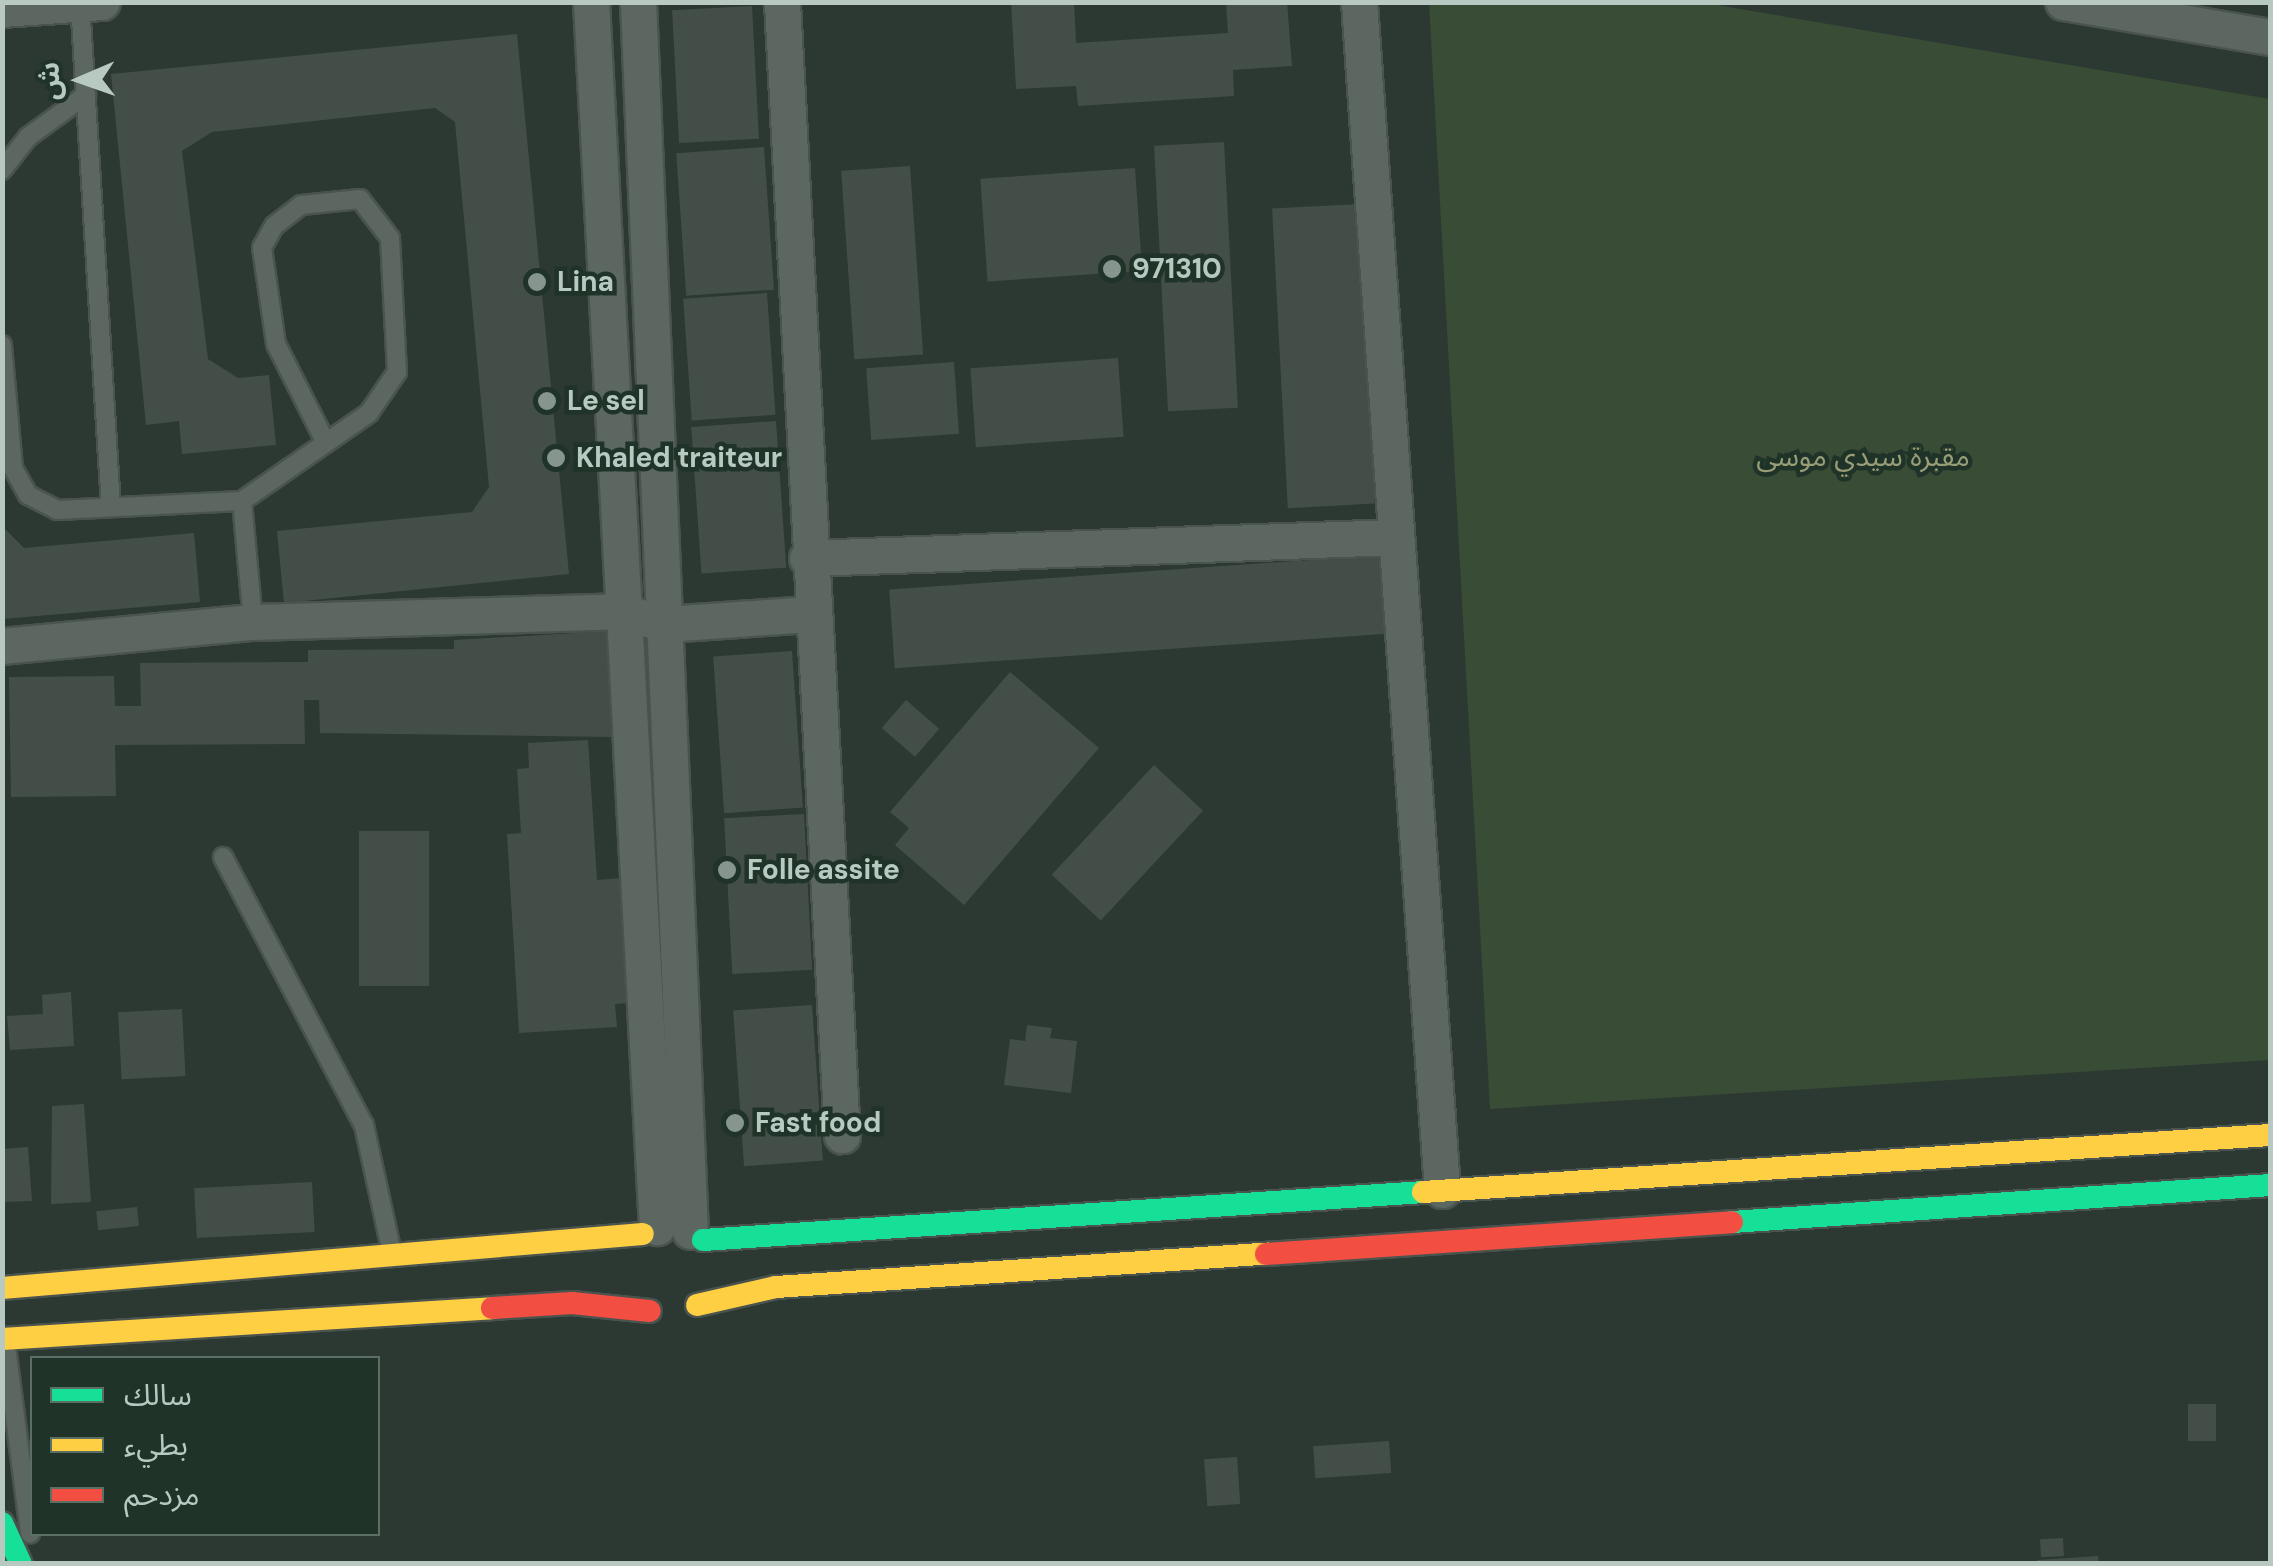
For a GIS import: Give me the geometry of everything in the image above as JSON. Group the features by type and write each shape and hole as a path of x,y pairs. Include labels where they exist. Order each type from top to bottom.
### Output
{"highway":[{"path":"2,1288 673,1233 1442,1190 2270,1136"},
{"path":"4,1333 194,1327 572,1303 684,1313 697,1306 776,1287 2270,1185"},
{"path":"626,1260 673,1233"},
{"path":"673,1233 714,1274 697,1306"},
{"path":"629,1289 650,1311"},
{"path":"158,1356 194,1327"},
{"path":"2,1523 21,1564"}],"street":[{"path":"2,9 102,2"},
{"path":"591,2 619,611 673,1233"},
{"path":"638,2 666,624 673,1233"},
{"path":"782,2 807,558 842,1135"},
{"path":"1359,2 1442,1190"},
{"path":"2063,2 2270,37"},
{"path":"807,558 1396,537"},
{"path":"2,646 253,622 619,611 666,624 810,614"}],"lane":[{"path":"80,3 111,508"},
{"path":"2,170 28,137 86,95"},
{"path":"2,345 13,468 28,495 57,510 242,501 326,443 369,413 397,372 390,238 360,199 301,204 274,226 262,248 276,344 326,443"},
{"path":"242,501 253,622"},
{"path":"223,858 364,1126 393,1256"},
{"path":"4,1333 30,1469"}],"green space":[{"name":"مقبرة سيدي موسى","path":"1429,3 1705,3 2270,99 2270,1060 1490,1109"}],"building":[{"path":"1011,2 1074,2 1076,43 1228,33 1226,2 1287,2 1292,66 1233,70 1234,96 1078,106 1076,86 1016,89"},
{"path":"752,6 759,139 679,143 672,10"},
{"path":"517,34 569,574 284,603 277,531 472,512 489,487 455,122 435,108 212,132 182,151 208,359 238,378 269,375 276,445 182,454 179,421 146,425 111,74"},
{"path":"1224,142 1238,408 1168,411 1154,146"},
{"path":"764,147 774,290 686,296 676,153"},
{"path":"910,166 923,355 854,359 841,171"},
{"path":"1135,168 1142,271 988,282 980,179"},
{"path":"1359,204 1375,504 1288,508 1272,209"},
{"path":"767,293 776,415 692,421 683,299"},
{"path":"1118,358 1124,437 976,447 970,368"},
{"path":"954,362 959,434 871,440 866,368"},
{"path":"776,421 786,568 701,574 691,427"},
{"path":"2,526 24,548 194,533 200,602 2,619"},
{"path":"1381,555 1387,634 895,668 889,589"},
{"path":"610,631 611,737 320,733 319,700 304,700 305,744 115,745 116,796 11,797 9,677 114,676 115,706 141,706 140,663 308,662 308,650 454,649 454,640"},
{"path":"792,651 803,808 724,813 713,657"},
{"path":"1010,672 1099,748 964,905 895,845 909,828 890,812"},
{"path":"906,700 939,729 915,757 882,728"},
{"path":"588,740 597,880 623,878 630,1003 615,1004 617,1027 519,1033 507,834 521,833 517,769 529,768 528,743"},
{"path":"1154,765 1203,811 1101,920 1052,875"},
{"path":"804,814 812,970 732,974 724,818"},
{"path":"359,831 429,831 429,986 359,986"},
{"path":"71,992 74,1046 10,1050 7,1016 43,1014 42,995"},
{"path":"812,1005 823,1161 744,1166 733,1011"},
{"path":"182,1009 186,1076 122,1079 118,1012"},
{"path":"1027,1025 1052,1028 1050,1038 1077,1041 1071,1093 1004,1085 1010,1039 1025,1041"},
{"path":"84,1104 91,1202 51,1204 52,1106"},
{"path":"28,1147 32,1201 2,1202 2,1149"},
{"path":"312,1182 315,1232 197,1238 194,1188"},
{"path":"137,1207 139,1226 98,1230 96,1211"},
{"path":"2188,1404 2216,1404 2216,1441 2188,1441"},
{"path":"1389,1441 1391,1473 1315,1478 1313,1446"},
{"path":"1237,1457 1240,1504 1207,1506 1204,1459"},
{"path":"2063,1538 2064,1556 2041,1557 2040,1539"},
{"path":"2098,1556 2099,1564 2037,1564 2037,1560"}],"traffic: fast":[{"path":"1732,1222 2270,1185"},
{"path":"703,1240 1423,1192"},
{"path":"2,1523 21,1564"}],"traffic: slow":[{"path":"1423,1192 2270,1135"},
{"path":"2,1288 643,1234"},
{"path":"697,1305 776,1287 1266,1254"},
{"path":"2,1339 492,1308"}],"traffic: jam":[{"path":"1266,1254 1732,1222"},
{"path":"492,1308 572,1303 650,1311"}],"place":[{"name":"971310","path":"1112,269"},
{"name":"Lina","path":"537,282"},
{"name":"Le sel","path":"547,401"},
{"name":"Khaled traiteur","path":"556,458"},
{"name":"Folle assite","path":"727,870"},
{"name":"Fast food","path":"735,1123"}]}
